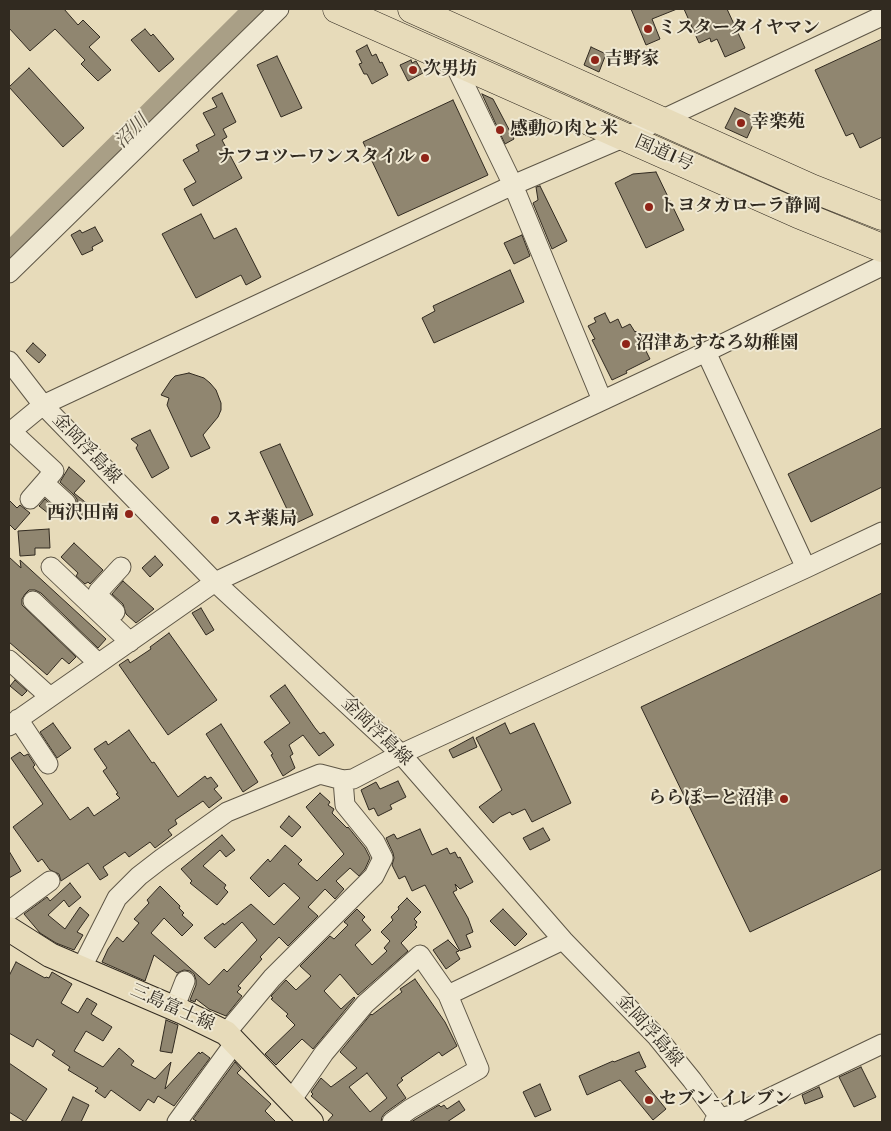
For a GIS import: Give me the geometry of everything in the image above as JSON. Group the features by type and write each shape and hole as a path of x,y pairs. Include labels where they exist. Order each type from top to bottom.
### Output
{"highway":[{"name":"国道1号","path":"337,9 798,214 882,248"},
{"name":"国道1号","path":"412,9 811,188 882,216"}],"main road":[{"name":"三島富士線","path":"9,929 50,955 174,1008 231,1037 290,1102 311,1122"}],"street":[{"path":"9,273 279,9"},
{"path":"30,498 54,471 10,432 43,405 512,185 625,137 882,16"},
{"path":"453,62 512,185 602,400"},
{"path":"48,764 14,722 215,582 706,352 882,266"},
{"path":"706,352 806,568"},
{"name":"金岡浮島線","path":"9,362 43,405 215,582 401,754 563,940 657,1037 692,1080 719,1121"},
{"path":"44,483 66,503"},
{"path":"81,969 118,898 139,876 227,812 320,774 343,780 353,779 401,754 882,532"},
{"path":"121,567 98,592 98,596 135,638"},
{"path":"51,568 135,638"},
{"path":"33,601 98,663"},
{"path":"9,660 50,697"},
{"path":"177,1122 231,1037 272,978 374,876 383,858 375,842 344,805 343,780"},
{"path":"9,911 50,881"},
{"path":"448,995 563,940"},
{"path":"290,1102 324,1052 366,1004 420,955 448,995 478,1069 410,1109 392,1122"},
{"path":"174,1008 185,981"},
{"path":"719,1121 882,1044"}],"building":[{"path":"9,9 64,9 78,25 83,20 100,37 89,47 111,70 98,81 81,64 85,60 55,29 30,51 9,28"},
{"name":"ミスタータイヤマン","path":"631,9 677,9 652,19 660,39 646,45"},
{"path":"684,9 727,9 745,48 725,57 717,39 711,42 710,38 699,43"},
{"path":"145,29 151,36 153,34 174,59 159,72 131,40"},
{"path":"882,39 882,137 860,148 853,133 846,136 815,70"},
{"path":"367,45 372,56 376,54 380,63 382,62 388,75 372,84 359,64 362,63 356,51"},
{"name":"吉野家","path":"591,47 606,54 599,72 584,65"},
{"path":"277,56 302,108 281,117 257,65"},
{"path":"411,60 412,63 416,61 423,73 408,81 400,65"},
{"path":"29,68 84,128 63,147 9,87"},
{"path":"222,93 236,122 223,129 227,137 222,140 242,178 193,206 184,189 196,182 183,160 199,151 196,145 215,135 203,113 217,107 212,98"},
{"path":"482,94 493,99 514,139 505,144"},
{"name":"ナフコツーワンスタイル","path":"453,100 488,175 398,216 363,142"},
{"name":"幸楽苑","path":"735,108 756,118 747,138 725,128"},
{"name":"トヨタカローラ静岡","path":"656,172 684,230 646,248 615,183 633,174"},
{"path":"540,186 567,241 552,249 533,203 538,200 536,187"},
{"path":"201,214 214,239 236,228 261,277 246,285 241,275 196,298 162,234"},
{"path":"95,227 103,241 92,247 93,250 82,255 71,235 80,230 82,233"},
{"path":"522,235 530,256 514,264 504,243"},
{"path":"510,270 524,302 434,343 422,318 435,311 433,306"},
{"path":"605,313 610,323 618,319 622,328 630,324 636,331 650,359 612,380 592,340 595,339 588,326 596,322 594,318"},
{"path":"33,343 46,355 39,363 26,351"},
{"path":"189,373 204,378 210,383 216,390 221,403 218,417 203,435 210,448 191,457 167,405 169,398 161,395 175,376"},
{"path":"882,428 882,487 811,522 788,474"},
{"path":"150,430 169,468 152,478 136,448 138,445 131,439"},
{"path":"280,444 313,515 294,524 260,452"},
{"path":"69,467 85,481 74,493 95,510 86,521 74,511 77,499 60,482"},
{"path":"45,499 58,511 53,517 39,506"},
{"path":"9,500 17,508 20,505 30,513 15,530 9,524"},
{"path":"49,529 50,548 35,548 35,555 20,556 18,531"},
{"path":"74,543 103,570 90,584 88,582 85,584 76,576 78,573 61,557"},
{"path":"155,556 163,565 150,577 142,568"},
{"path":"9,557 21,568 20,560 106,639 98,648 41,593 35,590 29,590 25,594 22,599 22,605 76,657 69,664 62,658 47,675 9,642"},
{"path":"123,581 154,609 136,623 126,614 123,604 112,594"},
{"name":"ららぽーと沼津","path":"882,593 882,869 750,932 641,707"},
{"path":"201,608 214,630 206,635 192,613"},
{"path":"169,633 217,700 168,735 119,665 128,659 130,663 151,649 150,647"},
{"path":"15,680 27,691 22,696 10,686"},
{"path":"285,685 315,728 320,734 324,732 334,745 319,756 303,735 289,745 293,754 290,756 295,768 283,776 271,755 273,754 264,742 290,723 270,696"},
{"path":"53,723 71,748 57,758 40,732"},
{"path":"505,723 510,734 534,723 571,803 532,822 525,809 512,815 510,812 493,823 479,807 502,790 476,738"},
{"path":"221,724 258,782 243,792 206,734"},
{"path":"129,730 178,797 205,776 207,779 211,777 218,786 214,789 222,798 209,808 203,801 175,820 177,824 168,830 172,835 155,848 150,842 129,857 125,852 103,867 108,875 100,880 88,863 61,881 59,874 50,870 42,859 38,862 13,827 43,804 11,758 20,752 24,756 28,754 35,765 33,767 70,820 88,807 94,816 120,798 103,771 107,768 94,749 106,741 108,745"},
{"path":"473,737 477,747 453,758 449,750"},
{"path":"398,781 406,797 390,805 392,809 378,816 374,808 369,810 361,790 376,782 380,789"},
{"path":"320,793 330,802 328,805 334,809 332,813 348,827 365,848 370,858 359,876 350,868 336,881 344,889 335,899 325,889 308,907 318,916 288,946 279,937 260,957 262,959 238,986 241,988 237,992 242,996 226,1016 209,1009 196,999 195,1002 190,1000 196,985 194,974 184,970 177,973 154,955 145,981 102,962 108,949 117,937 123,942 139,923 134,919 149,903 147,900 160,886 180,906 179,908 184,913 182,915 193,925 182,936 164,918 151,933 209,985 224,969 227,972 257,940 242,922 215,948 204,938 251,904 274,925 300,898 284,883 269,897 250,878 268,859 270,862 285,845 302,860 298,864 317,881 344,854 306,807"},
{"path":"289,816 301,827 292,837 280,827"},
{"path":"543,828 550,840 530,850 523,838"},
{"path":"420,829 432,855 447,848 450,854 455,852 458,858 460,857 473,882 460,889 455,884 457,890 453,892 468,918 473,932 466,935 471,947 460,951 425,885 412,891 405,876 399,879 392,865 393,853 386,838 394,834 397,839"},
{"path":"222,835 235,850 226,857 220,850 203,866 226,885 224,888 228,892 217,905 190,883 192,881 181,869"},
{"path":"9,851 21,871 9,878"},
{"path":"70,883 81,897 69,907 64,900 48,915 65,929 80,907 89,915 77,932 83,935 74,950 56,943 40,933 24,914 47,897 50,901"},
{"path":"407,898 421,912 414,919 417,922 415,925 417,927 401,943 408,951 358,995 340,974 324,991 341,1009 355,998 313,1049 302,1039 276,1065 265,1054 295,1025 286,1016 288,1014 271,999 273,998 271,996 286,980 296,990 311,976 300,966 330,936 334,939 348,925 344,922 357,909 365,917 362,920 371,930 355,945 372,965 387,951 384,948 390,941 381,932 393,920 391,917"},
{"path":"503,909 527,934 515,946 490,921"},
{"path":"448,940 459,951 456,952 460,959 446,969 433,950"},
{"path":"16,962 45,978 49,978 52,972 72,984 61,1003 78,1013 87,998 97,1004 91,1014 112,1027 103,1041 86,1031 74,1051 103,1067 119,1048 134,1061 131,1065 155,1079 171,1062 165,1089 199,1052 210,1058 174,1106 158,1096 154,1103 148,1099 140,1111 111,1090 105,1098 95,1091 98,1088 68,1070 70,1067 52,1055 55,1051 37,1039 33,1047 9,1033 9,976"},
{"path":"415,979 445,1022 457,1046 442,1056 439,1052 401,1078 403,1080 397,1085 406,1098 385,1113 381,1122 327,1122 333,1115 311,1096 313,1094 311,1092 321,1078 331,1087 357,1068 340,1052 371,1014 402,992 400,989","holes":["367,1073 387,1098 370,1112 349,1087"]},
{"path":"166,1020 178,1025 172,1053 160,1051"},
{"path":"639,1052 646,1067 635,1071 666,1109 653,1120 620,1080 587,1095 579,1076"},
{"path":"235,1062 241,1069 237,1073 271,1104 265,1111 276,1122 198,1122 193,1119"},
{"path":"9,1063 47,1089 25,1122 9,1112"},
{"path":"861,1067 876,1097 854,1107 839,1077"},
{"path":"540,1084 551,1110 535,1117 523,1092"},
{"path":"819,1087 823,1097 805,1104 802,1095"},
{"path":"73,1097 89,1105 81,1122 61,1122"},
{"path":"459,1101 465,1110 447,1122 411,1122 439,1105 441,1107 444,1105 447,1109"}],"waterway":[{"name":"沼川","path":"9,255 256,9"}],"place":[{"name":"ミスタータイヤマン","path":"648,29"},
{"name":"吉野家","path":"595,60"},
{"name":"次男坊","path":"413,70"},
{"name":"幸楽苑","path":"741,123"},
{"name":"感動の肉と米","path":"500,130"},
{"name":"ナフコツーワンスタイル","path":"425,158"},
{"name":"トヨタカローラ静岡","path":"649,207"},
{"name":"沼津あすなろ幼稚園","path":"626,344"},
{"name":"西沢田南","path":"129,514"},
{"name":"スギ薬局","path":"215,520"},
{"name":"ららぽーと沼津","path":"784,799"},
{"name":"セブン-イレブン","path":"649,1100"}]}
